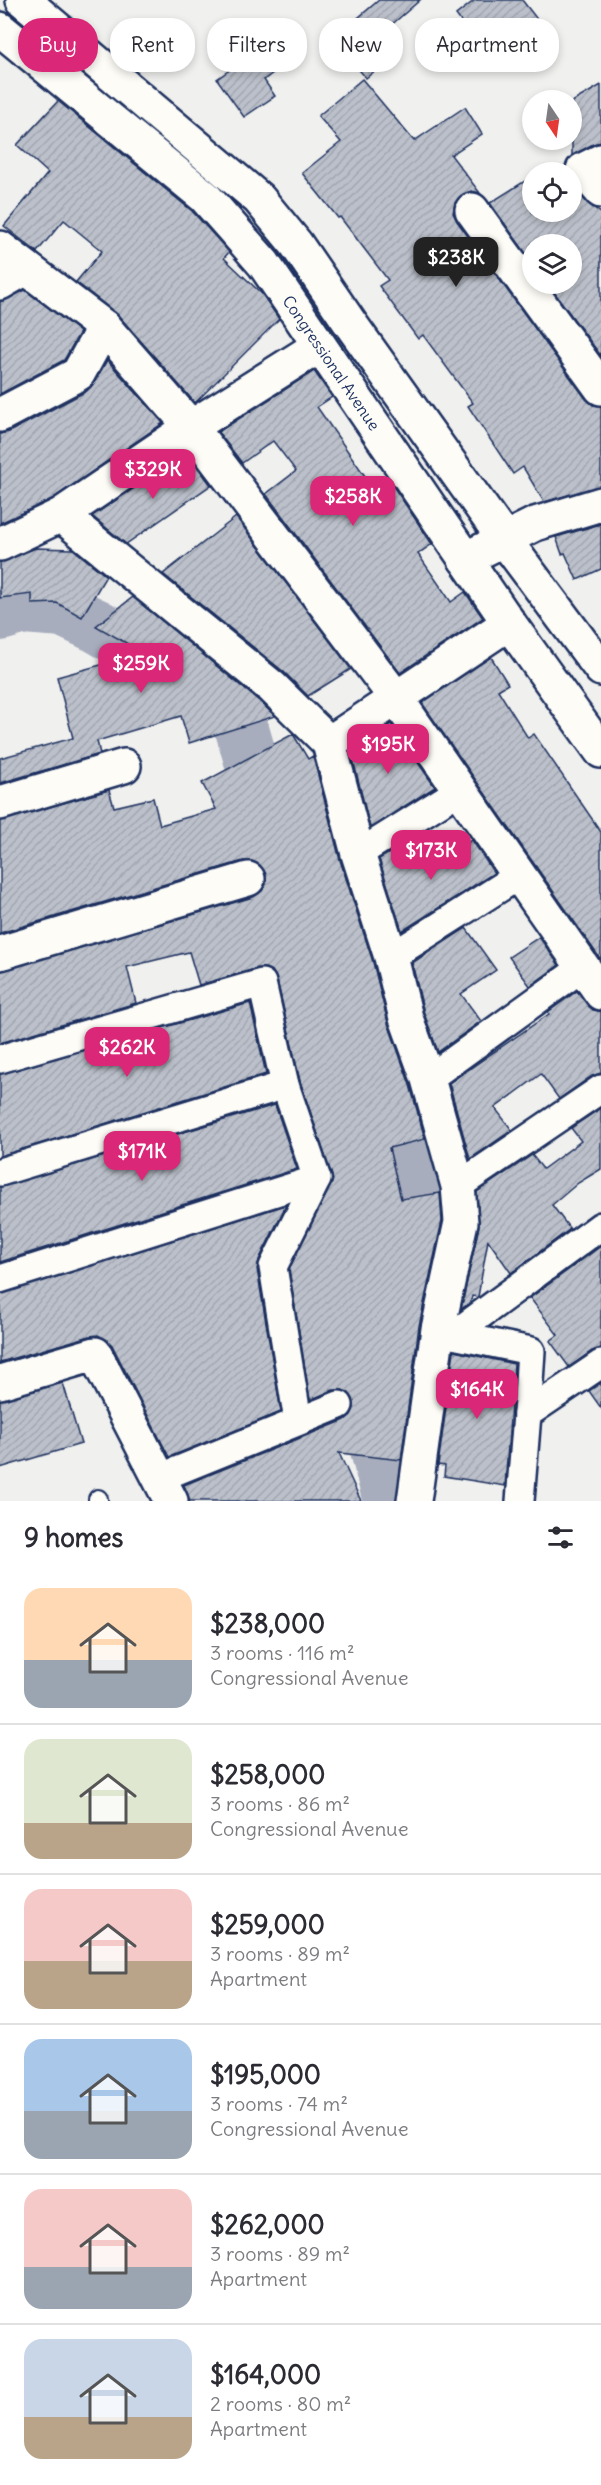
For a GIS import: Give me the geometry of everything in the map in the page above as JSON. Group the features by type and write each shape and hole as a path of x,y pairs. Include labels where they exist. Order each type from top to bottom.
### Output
{"street":[{"path":"23,0 259,199 296,244 504,539 601,669"},
{"name":"Congressional Avenue","path":"0,30 205,197 264,264 509,623 601,751"},
{"path":"601,161 583,170 601,191"},
{"path":"472,210 601,388"},
{"path":"0,248 13,276 104,327 191,427 396,698 601,993"},
{"path":"0,416 78,374 104,327"},
{"path":"0,544 61,515 191,427 319,346"},
{"path":"465,559 534,524 601,504"},
{"path":"61,515 272,687 329,743 358,854 391,957 406,1018 428,1079 458,1186 461,1222 446,1332 414,1501"},
{"path":"329,743 509,623"},
{"path":"0,803 124,766"},
{"path":"358,854 460,790"},
{"path":"391,957 520,875"},
{"path":"0,953 248,879"},
{"path":"428,1079 583,967"},
{"path":"0,1059 262,983 285,1085 317,1179 273,1267 298,1421"},
{"path":"0,1172 285,1085"},
{"path":"458,1186 601,1089"},
{"path":"0,1279 317,1179"},
{"path":"446,1332 601,1226"},
{"path":"446,1332 531,1351 520,1501"},
{"path":"0,1382 95,1354 165,1490 298,1421 339,1405"},
{"path":"527,1414 601,1364"}],"building":[{"path":"379,0 420,0 399,18 358,18"},
{"path":"475,0 522,0 536,18 458,18 456,15"},
{"path":"227,72 274,72 264,80 275,96 244,117 217,79"},
{"path":"361,72 374,72 366,78"},
{"path":"362,79 414,141 465,107 482,134 451,155 480,193 471,191 462,195 455,203 453,213 586,399 593,405 601,406 601,486 544,502 523,467 513,474 468,406 473,403 423,335 418,339 379,286 388,280 340,217 338,218 302,173 341,142 318,116"},
{"path":"601,85 601,142 572,156 572,150 582,150 582,96"},
{"path":"58,101 192,211 229,252 224,258 262,294 279,319 195,403 118,315 76,282 102,251 64,220 37,252 4,226 48,173 17,145"},
{"path":"522,183 522,222 582,222 582,197 601,213 601,356 555,294 582,294 582,234 522,234 522,248 490,203"},
{"path":"25,290 80,332 64,360 0,394 0,302"},
{"path":"107,360 163,423 52,499 0,523 0,434 9,432 87,391"},
{"path":"314,371 332,397 317,407 374,489 389,480 432,544 418,554 451,602 465,592 483,618 400,673 266,494 296,471 273,441 242,463 218,432"},
{"path":"187,453 211,485 126,544 92,516"},
{"path":"236,517 351,669 308,696 284,672 163,574"},
{"path":"601,524 601,569 577,580 565,553 562,554 556,537"},
{"path":"36,548 73,549 106,576 82,617 57,603 32,604 32,594 0,598 0,562"},
{"path":"133,597 275,716 189,743 181,716 97,741 100,754 0,783 0,758 73,738 57,677 144,653 96,626"},
{"path":"491,657 508,684 498,690 528,738 534,734 601,832 601,960 422,703"},
{"path":"391,724 435,787 370,828 351,751"},
{"path":"293,734 308,759 313,756 340,860 373,962 388,1023 410,1085 425,1139 389,1148 401,1199 440,1193 442,1221 419,1326 401,1460 339,1453 361,1501 190,1501 184,1485 345,1420 354,1408 353,1399 349,1393 342,1390 333,1390 310,1400 289,1269 333,1180 300,1081 277,980 273,972 265,968 258,968 199,985 189,952 127,967 136,1003 0,1043 0,971 253,897 262,891 266,884 266,874 260,865 252,861 243,861 0,933 0,821 109,790 114,807 153,798 160,825 216,809 202,783"},
{"path":"472,840 494,873 402,931 379,859 404,844 424,873"},
{"path":"466,928 496,970 461,994 481,1021 438,1052 424,1013 412,963"},
{"path":"539,937 559,965 530,986 509,957"},
{"path":"577,991 593,1010 601,1011 601,1073 592,1076 559,1099 541,1074 495,1108 512,1130 470,1159 449,1083 549,1014 548,1012"},
{"path":"250,1003 266,1074 0,1156 0,1074"},
{"path":"275,1105 297,1169 0,1262 0,1187"},
{"path":"601,1108 601,1169 578,1183 552,1205 570,1229 511,1273 488,1240 478,1297 472,1296 471,1302 461,1309 479,1226 477,1192 532,1155 543,1169 581,1141 571,1128"},
{"path":"286,1205 259,1260 257,1269 281,1412 169,1457 112,1345 106,1339 98,1335 90,1336 0,1362 0,1294"},
{"path":"601,1246 601,1348 592,1351 569,1367 550,1341 558,1335 530,1298"},
{"path":"454,1351 514,1364 505,1486 444,1476 445,1466 438,1465"},
{"path":"63,1383 81,1444 0,1468 0,1400"},
{"path":"601,1383 601,1408 589,1391"}],"waterway":[{"path":"0,614 24,607 63,610 97,626 221,699 241,726 261,795 278,824"},
{"path":"368,1079 419,1183 374,1261"},
{"path":"361,1387 390,1501"}]}
